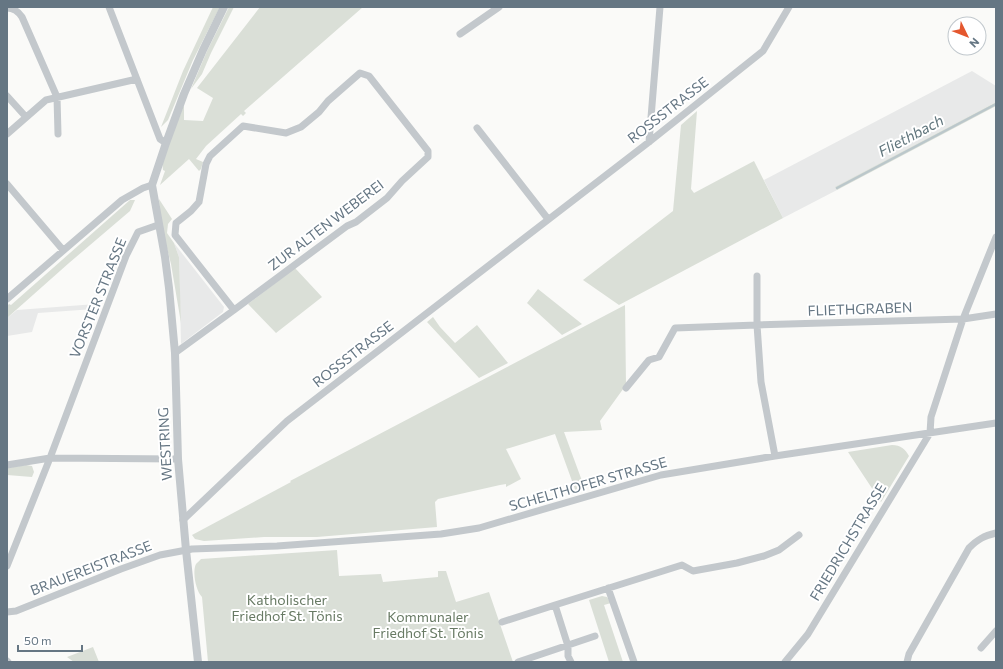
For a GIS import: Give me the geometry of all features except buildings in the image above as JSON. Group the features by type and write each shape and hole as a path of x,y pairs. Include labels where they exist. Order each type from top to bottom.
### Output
{"street":[{"path":"109,7 160,138 166,143"},
{"path":"158,225 152,185 190,80 224,7"},
{"path":"460,34 499,7"},
{"path":"649,142 660,7"},
{"name":"ROSSSTRASSE","path":"183,520 287,422 649,142 763,51 789,7"},
{"path":"7,8 13,8 20,13 57,97 58,134"},
{"name":"ZUR ALTEN WEBEREI","path":"175,353 234,310 347,226 356,222 387,198 402,181 428,157 428,151 369,76 360,73 328,101 320,112 301,127 286,133 243,126 210,156 206,164 199,202 192,211 176,223 174,235 234,310"},
{"path":"7,134 46,100 137,79"},
{"path":"7,96 26,117"},
{"path":"477,128 548,219"},
{"path":"7,184 63,250"},
{"path":"7,299 122,200 143,188 152,185"},
{"name":"WESTRING","path":"158,225 166,266 175,353 178,459 198,662"},
{"name":"VORSTER STRASSE","path":"7,566 50,458 126,256 138,232 158,225"},
{"path":"930,433 931,417 963,319 996,238"},
{"path":"757,276 757,325 761,382 775,456"},
{"name":"FLIETHGRABEN","path":"626,388 649,360 659,357 675,328 963,319 996,314"},
{"name":"SCHELTHOFER STRASSE","path":"186,550 210,547 277,546 441,534 479,528 661,475 775,456 996,423"},
{"name":"FRIEDRICHSTRASSE","path":"785,662 808,634 930,433"},
{"path":"7,465 50,458 178,459"},
{"path":"908,662 909,654 969,548 976,540 996,533"},
{"path":"502,622 682,565 693,571 737,563 764,556 779,550 799,535"},
{"name":"BRAUEREISTRASSE","path":"7,612 16,612 121,569 160,555 186,550"},
{"path":"608,588 634,662"},
{"path":"555,605 568,646 568,656 571,662"},
{"path":"981,648 996,631"},
{"path":"518,662 595,636"}],"shaded area":[{"path":"972,71 996,86 996,102 836,187 837,190 783,218 764,180"},
{"path":"174,243 224,307 223,312 181,344 179,257"},
{"path":"96,304 94,309 38,313 32,332 7,336 7,318 17,310"}],"green space":[{"path":"213,7 220,7 193,60 168,120 161,127 183,71"},
{"path":"229,7 234,7 202,74 191,89 207,51"},
{"path":"260,7 363,7 244,111 246,113 243,116 241,114 206,146 196,159 203,162 199,171 189,159 160,185 165,171 163,170 162,161 184,105 184,120 203,121 213,98 197,88"},
{"path":"996,102 996,106 837,190 835,187"},
{"path":"697,111 691,189 694,193 754,161 783,218 619,305 583,280 673,211 681,125"},
{"path":"159,199 172,219 168,224 167,233 174,243 179,257 181,323 171,264 160,221"},
{"path":"130,200 135,200 130,211 7,318 7,306 9,304 11,305"},
{"path":"295,268 322,297 276,333 248,304"},
{"path":"538,289 582,324 562,335 527,303"},
{"path":"625,305 626,385 600,421 602,430 564,432 585,489 576,492 555,434 506,449 521,479 506,487 506,484 500,485 438,499 435,502 437,527 317,537 264,537 204,541 195,539 192,535 291,482 290,481"},
{"path":"433,317 455,343 477,325 508,363 479,378 427,322"},
{"path":"892,445 902,448 909,456 881,502 848,452"},
{"path":"26,465 32,466 34,472 32,477 7,475 7,468"},
{"name":"Katholischer Friedhof St. Tönis","path":"337,550 339,576 381,574 383,582 438,577 438,571 446,571 456,602 489,592 513,662 208,662 202,597 195,581 194,572 196,564 201,559"},
{"path":"602,596 607,597 611,603 604,605 623,662 609,662 589,600"},
{"path":"93,647 99,662 74,662 67,657"}],"waterway":[{"name":"Fliethbach","path":"837,188 996,104"}],"park label":[{"name":"Kommunaler Friedhof St. Tönis","path":"428,626"}]}
